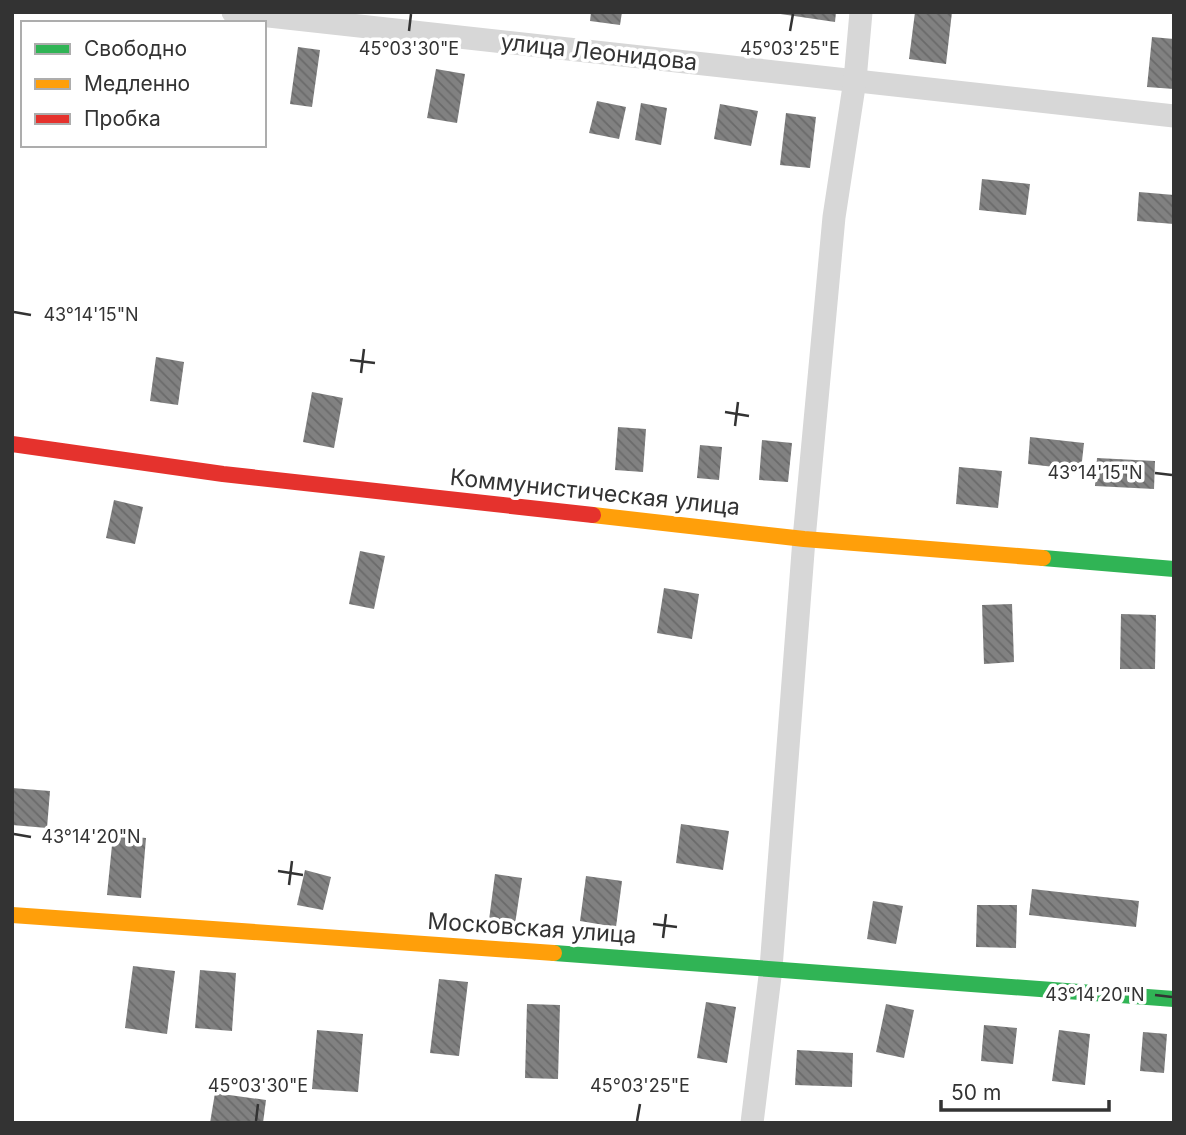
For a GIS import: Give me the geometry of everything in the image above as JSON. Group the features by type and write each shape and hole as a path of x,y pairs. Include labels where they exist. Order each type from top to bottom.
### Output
{"street":[{"name":"улица Леонидова","path":"233,12 1174,116"},
{"path":"752,1123 771,968 804,539 834,217 855,80 861,12"},
{"name":"Коммунистическая улица","path":"12,443 223,474 804,539 1174,569"},
{"name":"Московская улица","path":"12,915 1174,999"}],"building":[{"path":"591,12 622,12 620,25 590,21"},
{"path":"767,12 836,12 835,22"},
{"path":"915,12 952,12 946,64 909,59"},
{"path":"1152,37 1174,39 1174,89 1147,87"},
{"path":"298,47 320,50 312,107 290,104"},
{"path":"436,69 465,74 457,123 427,118"},
{"path":"597,101 626,107 619,139 589,133"},
{"path":"641,103 667,108 661,145 635,140"},
{"path":"720,104 758,111 751,146 714,139"},
{"path":"786,113 816,117 810,168 780,165"},
{"path":"982,179 1030,184 1026,215 979,210"},
{"path":"1139,192 1174,195 1174,224 1137,221"},
{"path":"156,357 184,362 178,405 150,401"},
{"path":"312,392 343,398 334,448 303,442"},
{"path":"618,427 646,429 643,472 615,470"},
{"path":"1030,437 1084,443 1081,470 1028,464"},
{"path":"762,440 792,443 788,482 759,480"},
{"path":"700,445 722,447 719,480 697,478"},
{"path":"1097,458 1155,461 1154,489 1095,486"},
{"path":"959,467 1002,471 998,508 956,504"},
{"path":"114,500 143,507 135,544 106,538"},
{"path":"360,551 385,556 374,609 349,604"},
{"path":"664,588 699,594 692,639 657,633"},
{"path":"1012,604 1014,662 984,664 982,605"},
{"path":"1121,614 1156,615 1155,669 1120,669"},
{"path":"12,788 50,791 47,828 12,825"},
{"path":"681,824 729,831 723,870 676,863"},
{"path":"113,835 146,838 141,898 107,895"},
{"path":"305,870 331,877 323,910 297,905"},
{"path":"495,874 522,878 515,924 489,920"},
{"path":"586,876 622,881 616,927 580,921"},
{"path":"1032,889 1139,901 1136,927 1029,915"},
{"path":"873,901 903,906 896,944 867,939"},
{"path":"977,905 1017,905 1016,948 976,947"},
{"path":"133,966 175,971 167,1034 125,1028"},
{"path":"200,970 236,973 232,1031 195,1028"},
{"path":"439,979 468,982 459,1056 430,1053"},
{"path":"706,1002 736,1007 727,1063 697,1058"},
{"path":"527,1004 560,1005 558,1079 525,1078"},
{"path":"886,1004 914,1010 904,1058 876,1052"},
{"path":"984,1025 1017,1028 1013,1064 981,1061"},
{"path":"317,1030 363,1034 358,1092 312,1089"},
{"path":"1059,1030 1090,1034 1085,1085 1052,1081"},
{"path":"1143,1032 1167,1034 1164,1073 1140,1071"},
{"path":"797,1050 853,1053 852,1087 795,1085"},
{"path":"215,1093 266,1100 263,1123 210,1123"}],"traffic: fast":[{"path":"1043,558 1174,569"},
{"path":"554,953 1174,999"}],"traffic: slow":[{"path":"593,515 804,539 1043,558"},
{"path":"12,915 554,953"}],"traffic: jam":[{"path":"12,444 223,474 593,515"}]}
